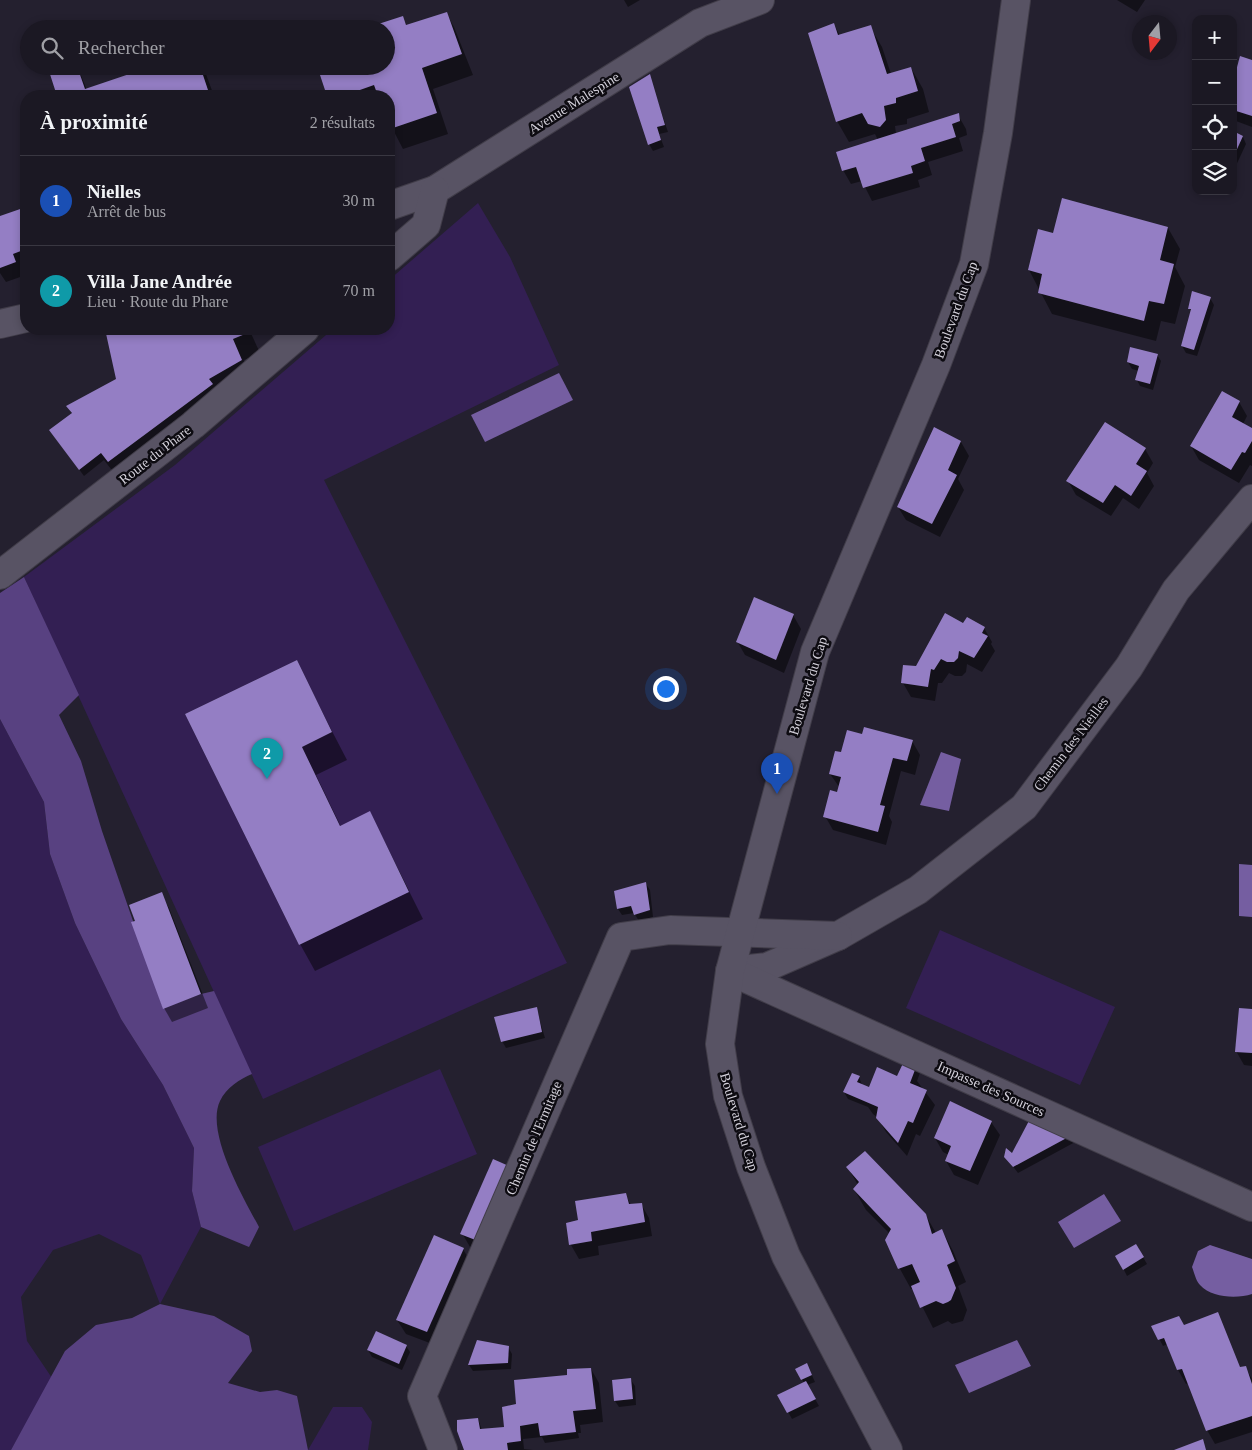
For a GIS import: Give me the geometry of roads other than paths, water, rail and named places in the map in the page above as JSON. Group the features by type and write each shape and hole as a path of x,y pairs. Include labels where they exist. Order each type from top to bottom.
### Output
{"street":[{"name":"Avenue Malespine","path":"395,204 435,190 700,23 760,0"},
{"name":"Boulevard du Cap","path":"888,1450 786,1256 751,1167 728,1096 720,1044 730,971 816,652 936,365 974,264 998,133 1016,0"},
{"path":"395,252 426,225 435,190"},
{"path":"0,324 20,319"},
{"name":"Route du Phare","path":"0,575 193,425 298,335"},
{"name":"Chemin des Nieilles","path":"730,971 767,967 838,936 918,890 1024,807 1129,667 1176,590 1252,499"},
{"name":"Chemin de l'Ermitage","path":"443,1450 422,1396 621,937 670,930 740,933"},
{"path":"740,933 838,936"},
{"name":"Impasse des Sources","path":"730,971 1252,1207"}],"place":[{"name":"Villa Jane Andrée","path":"267,779"},
{"name":"Nielles","path":"777,794"}]}
